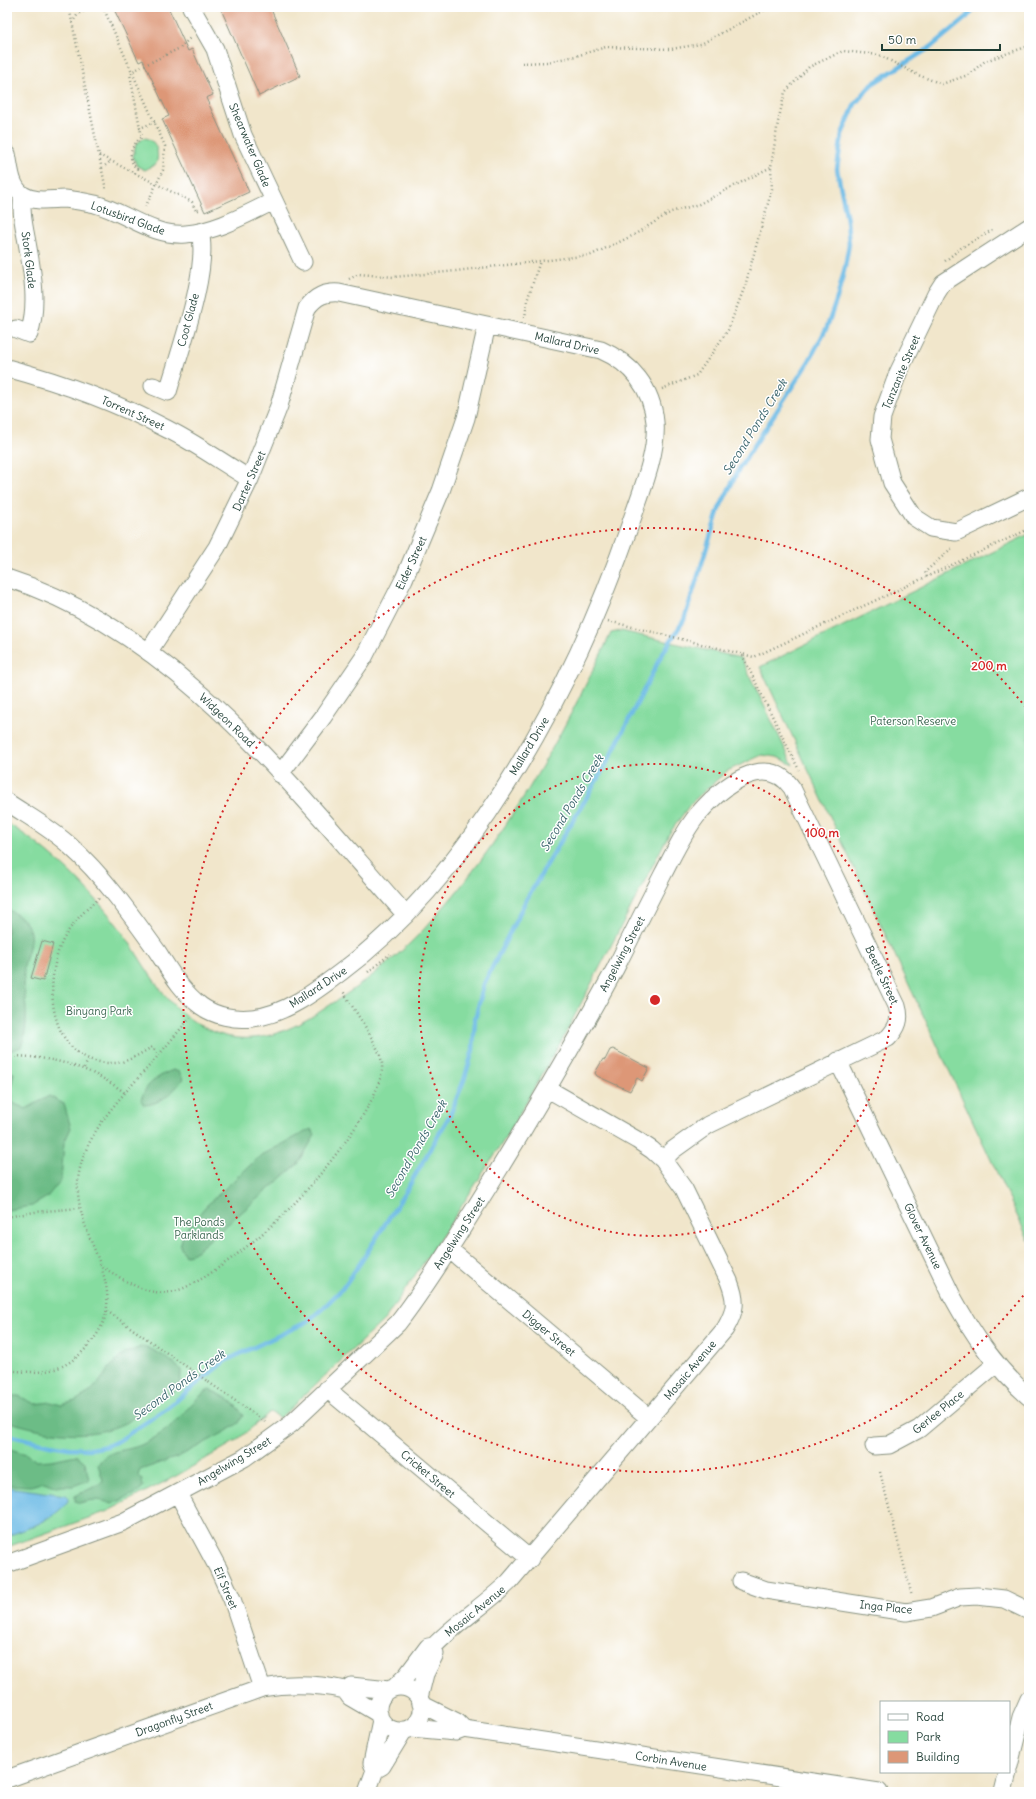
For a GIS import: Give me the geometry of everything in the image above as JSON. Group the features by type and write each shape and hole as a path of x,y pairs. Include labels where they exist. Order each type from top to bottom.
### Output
{"street":[{"name":"Shearwater Glade","path":"191,7 214,49 239,123 274,202 303,262"},
{"path":"7,154 14,185 23,196"},
{"name":"Lotusbird Glade","path":"23,196 37,199 78,200 106,208 138,223 168,233 186,234 200,232 218,226 274,202"},
{"name":"Stork Glade","path":"16,329 29,334 33,321 32,266 21,208 23,196"},
{"name":"Tanzanite Street","path":"955,540 914,518 892,483 880,439 882,417 898,374 942,283 1029,227"},
{"name":"Coot Glade","path":"153,386 168,392 195,296 203,247 200,232"},
{"name":"Mallard Drive","path":"7,802 70,846 110,889 157,952 174,979 200,1005 210,1012 238,1018 267,1015 284,1008 330,981 362,957 406,915 448,866 489,811 561,690 594,618 617,561 638,500 655,435 654,410 643,383 625,363 614,355 601,350 339,293 330,292 318,297"},
{"name":"Darter Street","path":"149,651 217,547 250,479 279,406 304,316 313,301 318,297"},
{"name":"Eider Street","path":"280,774 328,710 364,657 407,572 441,492 466,418 487,325"},
{"name":"Torrent Street","path":"7,368 43,378 132,412 171,431 250,479"},
{"path":"955,540 1029,497"},
{"name":"Widgeon Road","path":"7,578 36,588 76,608 149,651 220,711 280,774 406,915"},
{"name":"Angelwing Street","path":"7,1564 123,1522 244,1458 280,1434 398,1323 413,1304 449,1249 548,1089 615,967 690,824 711,801 735,782 760,771 774,772"},
{"name":"Beetle Street","path":"663,1160 673,1150 708,1125 888,1038 894,1031 900,1016 891,993 792,788 786,780 774,772"},
{"name":"Glover Avenue","path":"838,1061 952,1296 981,1346 996,1364 1029,1397"},
{"name":"Mosaic Avenue","path":"392,1689 407,1675 428,1647 434,1646 454,1626 494,1597 530,1559 725,1329 735,1306 734,1294 729,1281 687,1196 663,1160 652,1150 637,1140 548,1089"},
{"name":"Digger Street","path":"449,1249 649,1418"},
{"name":"Gerlee Place","path":"874,1446 889,1445 919,1429 996,1364"},
{"name":"Cricket Street","path":"327,1389 530,1559"},
{"name":"Elf Street","path":"178,1494 218,1568 232,1599 262,1688"},
{"name":"Inga Place","path":"741,1582 766,1590 906,1612 930,1608 960,1597 977,1596 1004,1599 1029,1611"},
{"path":"367,1792 375,1770 382,1766 408,1729 420,1717 420,1701 425,1674 435,1654 434,1646"},
{"name":"Dragonfly Street","path":"7,1779 262,1688 275,1686 313,1685 345,1690 351,1686 392,1689"},
{"path":"375,1770 372,1763 380,1717 379,1701 392,1689 409,1689 420,1701"},
{"path":"345,1690 350,1697 380,1717 391,1729 408,1729"},
{"path":"1010,1762 1021,1718 1029,1699"},
{"name":"Corbin Avenue","path":"420,1701 457,1722 464,1729"},
{"name":"Corbin Avenue","path":"408,1729 456,1732 464,1729 879,1792"},
{"path":"1003,1792 1008,1773"}],"path":[{"path":"69,7 108,202 106,208"},
{"path":"72,23 78,14 91,7"},
{"path":"103,7 163,139 166,155 163,170 138,223"},
{"path":"522,63 547,62 576,56 606,47 671,49 702,44 770,7"},
{"path":"135,173 137,169 132,163 131,156 135,142 142,137 130,74 132,71 180,48 195,34"},
{"path":"662,389 697,375 728,330 745,286 772,189 771,167 778,122 785,92 809,67 843,51 879,55 918,75 942,84 968,75 986,61 1029,46"},
{"path":"140,128 155,122"},
{"path":"99,155 192,202 196,211 201,209"},
{"path":"101,169 111,161"},
{"path":"349,279 359,274 394,276 448,272 591,255 632,236 671,212 699,204 771,167"},
{"path":"940,265 961,248 995,228"},
{"path":"525,318 527,301 540,261"},
{"path":"621,626 754,657 927,578 1029,529"},
{"path":"927,578 925,572 955,540"},
{"path":"742,654 801,774"},
{"path":"110,889 83,912 74,923 62,942 57,956 53,978 53,1005 60,1030 74,1050 89,1059 102,1063 122,1062 152,1047 159,1055"},
{"path":"102,1267 121,1280 145,1290 164,1293 181,1289 215,1269 257,1238 289,1210 325,1169 352,1132 375,1093 381,1078 382,1062 374,1043 343,991"},
{"path":"7,1370 41,1372 58,1369 66,1365 89,1345 100,1329 107,1311 108,1293 102,1267 88,1236 79,1208 78,1181 85,1155 104,1120 200,1005"},
{"path":"7,1056 42,1057 84,1068 112,1082 125,1093"},
{"path":"84,1068 89,1059"},
{"path":"7,1217 35,1212 79,1208"},
{"path":"107,1311 254,1412"},
{"path":"880,1472 913,1597"}],"green space":[{"path":"144,138 152,141 156,147 158,156 156,164 145,170 137,166 133,157 136,144"},
{"name":"Paterson Reserve","path":"1029,534 1029,1241 760,667"},
{"name":"The Ponds Parklands","path":"621,631 741,658 793,765 777,757 762,755 727,771 691,803 669,834 562,1040 506,1137 448,1227 385,1319 280,1418 270,1412 236,1441 178,1475 108,1511 7,1547 7,823 39,845 83,885 121,930 162,991 171,1002 193,1021 211,1031 229,1037 263,1037 280,1032 313,1016 380,970 414,940 453,896 480,862 529,788 572,712 611,633"},
{"path":"7,909 20,917 28,925 30,944 24,968 26,1026 24,1036 21,1047 7,1052"},
{"path":"7,1070 14,1073 11,1088 13,1103 26,1109 49,1096 64,1104 71,1128 64,1143 61,1180 47,1197 32,1206 7,1210"},
{"path":"173,1070 179,1072 183,1079 180,1084 161,1100 144,1105 141,1100 149,1085 157,1078"},
{"path":"311,1129 315,1135 298,1164 194,1253 185,1256 180,1246 184,1232 206,1206 260,1156"},
{"path":"144,1346 173,1362 181,1370 181,1378 178,1388 175,1391 151,1402 129,1421 114,1428 99,1432 68,1433 52,1432 7,1421 7,1396 19,1396 35,1404 51,1402 61,1405 75,1401 90,1392 109,1368 125,1353"},
{"path":"209,1390 224,1397 237,1407 243,1415 239,1423 178,1457 140,1470 138,1475 142,1480 143,1487 136,1493 112,1504 96,1500 80,1503 75,1501 75,1496 100,1484 103,1480 98,1465 106,1456 112,1453 137,1447 156,1437 165,1431 196,1400"},
{"path":"7,1448 26,1454 37,1461 52,1460 76,1455 85,1462 89,1480 73,1486 54,1486 44,1482 31,1486 7,1485"}],"water":[{"path":"7,1487 65,1495 68,1497 68,1501 56,1513 41,1523 7,1536"}],"building":[{"path":"113,7 168,7 188,51 192,49 213,95 206,98 249,192 205,212 162,119 169,116 143,60 139,62"},
{"path":"220,7 270,7 300,76 259,96"},
{"path":"42,941 53,944 43,981 31,978"},
{"path":"613,1049 649,1068 642,1081 637,1078 630,1091 597,1076 595,1073 603,1059 605,1060 610,1050"}],"waterway":[{"name":"Second Ponds Creek","path":"7,1435 50,1445 91,1449 107,1446 120,1440 167,1408 225,1361 307,1322 342,1289 361,1262 406,1191 450,1115 464,1080 473,1050 475,1019 484,984 526,900 608,761 661,656 684,620 719,509 739,469 809,361 827,327 838,295 849,244 847,220 837,169 842,134 855,104 872,84 931,47 967,17 975,7"}],"park label":[{"name":"Binyang Park","path":"99,1011"}]}
